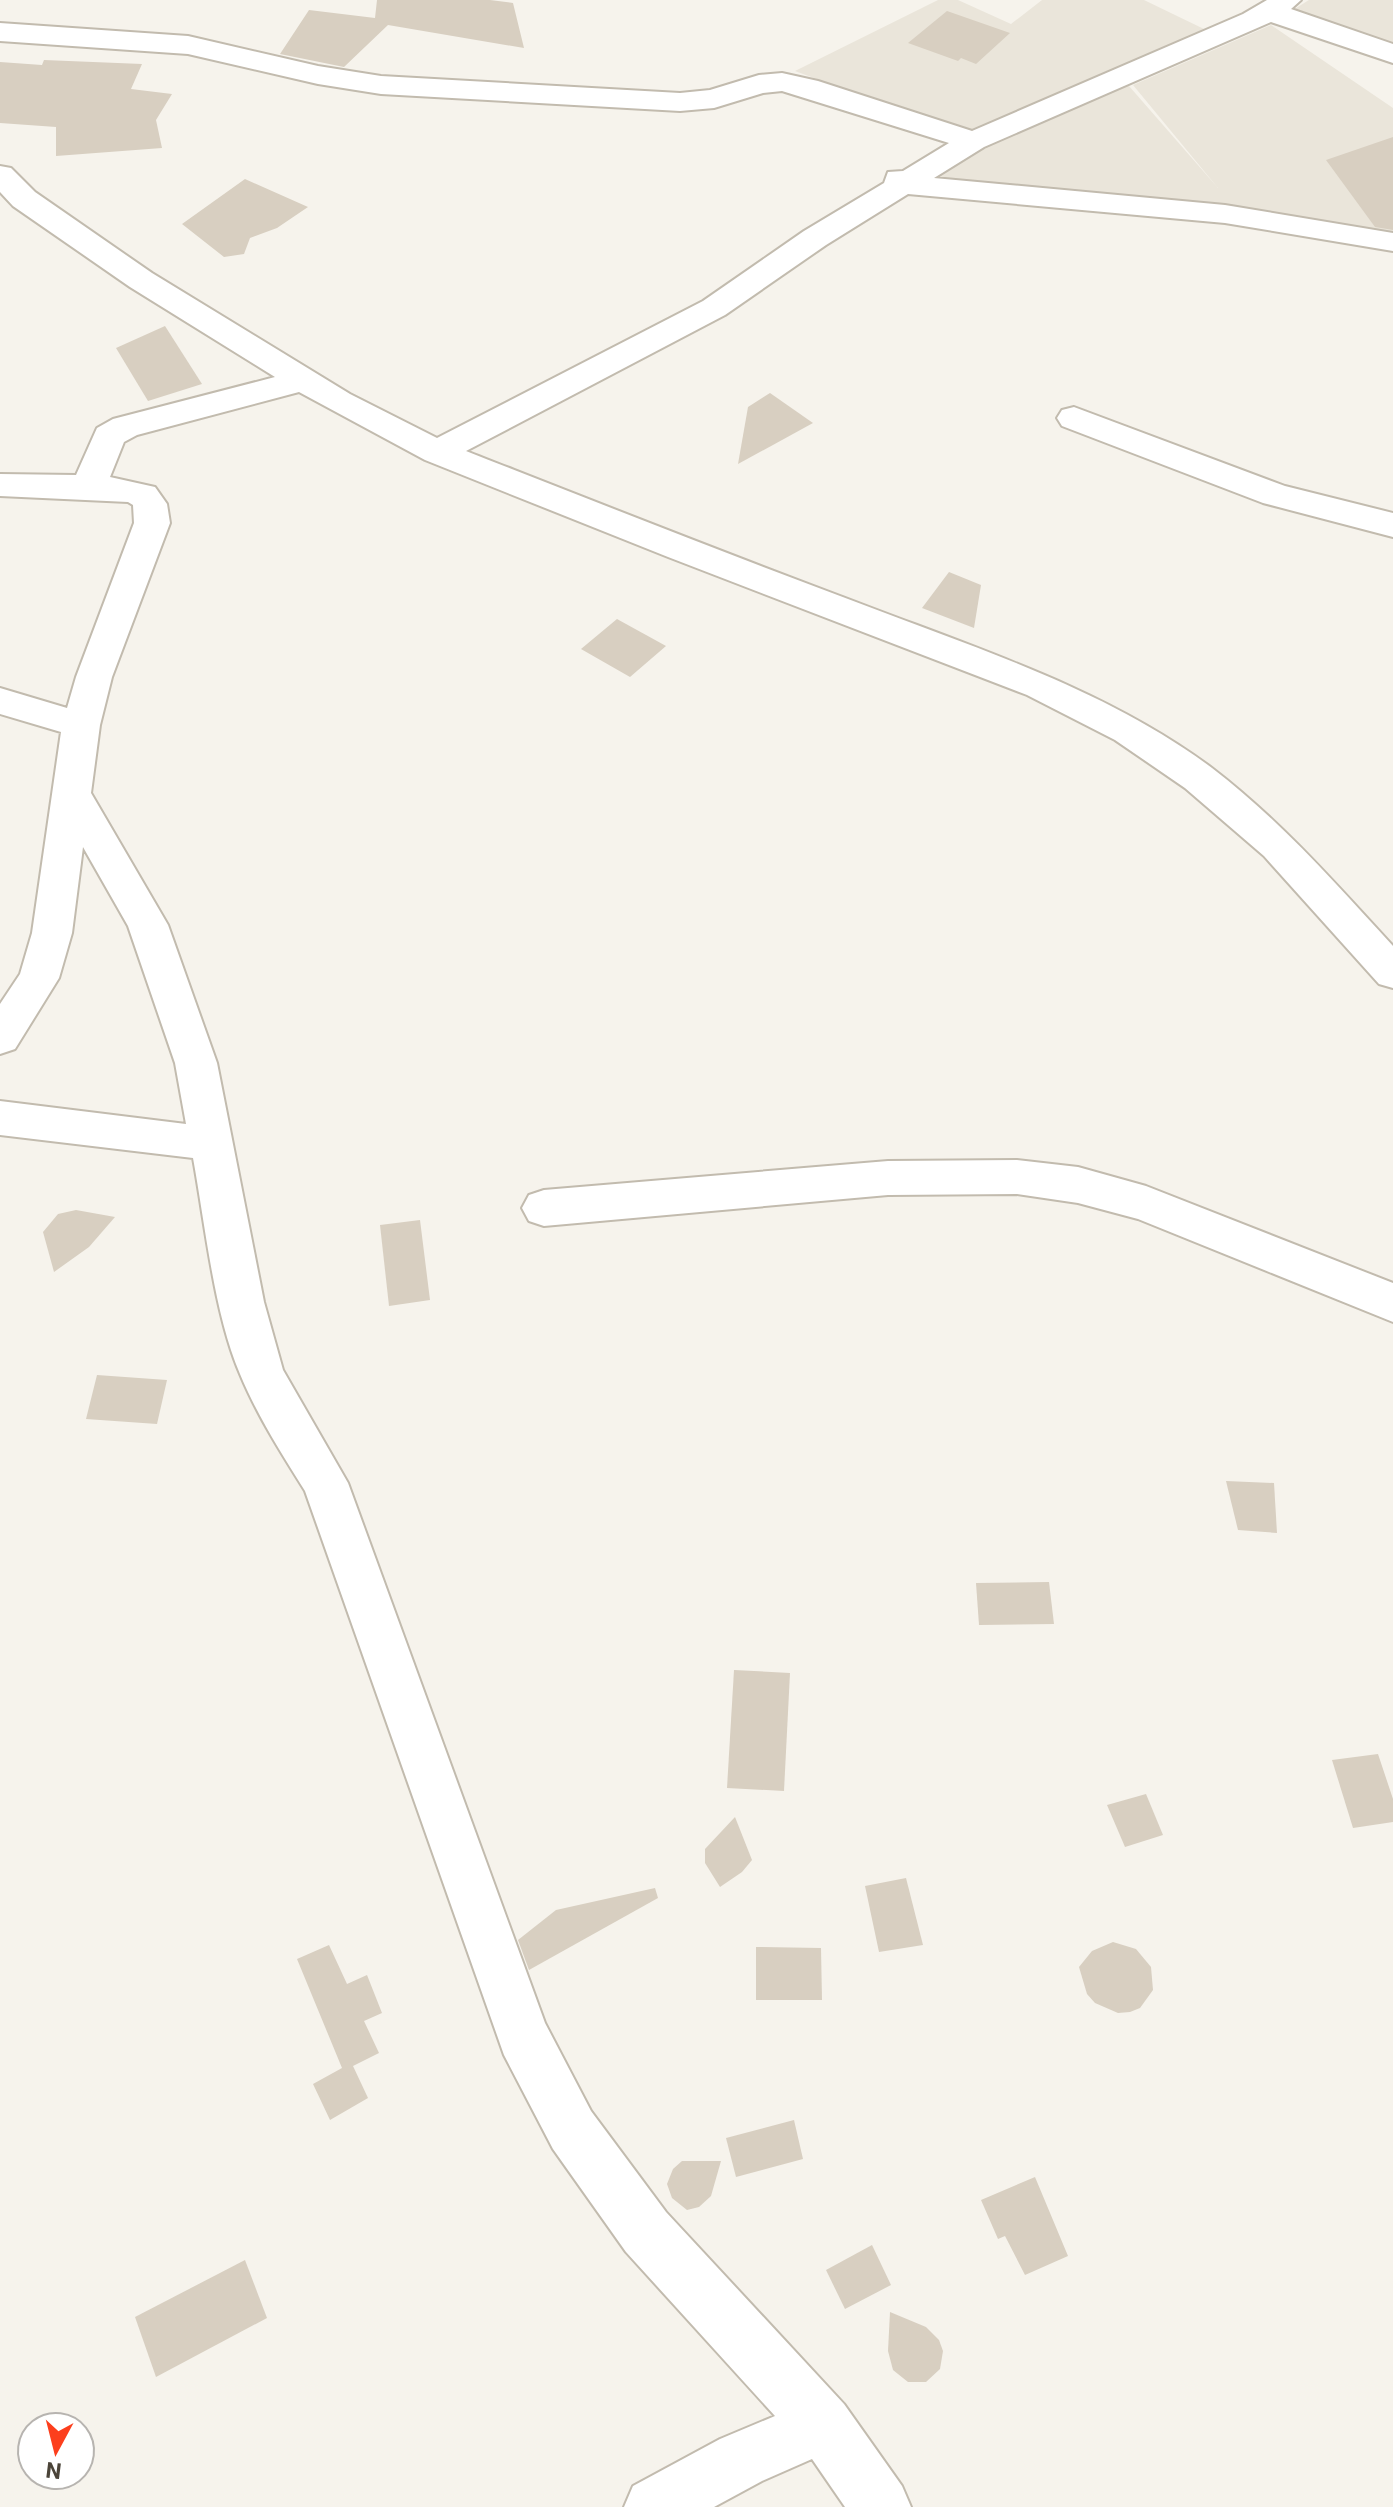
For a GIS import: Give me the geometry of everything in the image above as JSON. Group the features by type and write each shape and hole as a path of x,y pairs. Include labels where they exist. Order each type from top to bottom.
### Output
{"street":[{"path":"437,452 714,308 899,184 973,141 1277,6 1393,54"},
{"path":"0,32 188,45 318,75 381,85 689,102 714,99 759,84 782,82 808,87 973,141"},
{"path":"899,184 901,117"},
{"path":"0,175 24,199 141,280 303,380 437,452 680,549 1027,680 1128,731 1198,778 1278,846 1393,973"},
{"path":"899,184 1225,214 1393,242"},
{"path":"89,487 109,436 125,427 303,380"},
{"path":"1074,418 1275,495 1393,525"},
{"path":"0,485 89,487 142,494 151,504 152,523 94,677 81,725 52,933 39,978 0,1038"},
{"path":"0,701 81,725"},
{"path":"72,794 148,925 196,1063 242,1302 261,1371 282,1413 325,1483 523,2036 572,2130 646,2232 823,2425 881,2507"},
{"path":"0,1118 122,1135 212,1143"},
{"path":"544,1208 888,1178 1017,1177 1078,1185 1146,1204 1393,1303"},
{"path":"654,2507 741,2460 823,2425"}],"shaded area":[{"path":"938,0 958,0 1011,24 1042,0 1144,0 1204,29 1123,72 1129,86 1218,188 1133,85 1271,25 1393,108 1393,239 924,177 989,143 795,71"},
{"path":"1309,0 1393,0 1393,44 1293,10"}],"building":[{"path":"377,0 490,0 513,3 524,48 388,25 344,67 280,54 309,10 375,18"},
{"path":"947,11 1010,33 976,64 961,58 958,61 908,43"},
{"path":"44,60 142,64 131,89 172,94 156,120 162,148 56,156 56,127 0,123 0,62 42,65"},
{"path":"1393,137 1393,230 1375,227 1326,160"},
{"path":"245,179 308,207 277,228 250,238 244,254 224,257 182,224"},
{"path":"165,326 202,384 148,401 116,348"},
{"path":"770,393 813,423 738,464 748,407"},
{"path":"949,572 981,585 974,628 922,608"},
{"path":"617,619 666,646 630,677 581,649"},
{"path":"76,1210 115,1217 89,1247 54,1272 43,1232 58,1214"},
{"path":"420,1220 430,1300 389,1306 380,1225"},
{"path":"97,1375 167,1380 157,1424 86,1419"},
{"path":"1226,1481 1274,1483 1277,1533 1238,1530"},
{"path":"1049,1582 1054,1624 979,1625 976,1583"},
{"path":"734,1670 790,1673 784,1791 727,1788"},
{"path":"1378,1754 1393,1799 1393,1822 1353,1828 1332,1760"},
{"path":"1146,1794 1163,1835 1125,1847 1107,1805"},
{"path":"735,1817 752,1860 742,1872 720,1887 705,1863 705,1849"},
{"path":"906,1878 923,1945 879,1952 865,1886"},
{"path":"655,1888 658,1898 529,1970 518,1940 556,1910"},
{"path":"1113,1942 1136,1949 1151,1967 1153,1990 1140,2008 1130,2012 1118,2013 1095,2003 1087,1994 1079,1967 1092,1951"},
{"path":"329,1945 347,1984 367,1975 382,2013 364,2021 379,2053 353,2066 368,2098 330,2120 313,2084 342,2068 297,1959"},
{"path":"756,1947 821,1948 822,2000 756,2000"},
{"path":"794,2120 803,2159 736,2177 726,2138"},
{"path":"682,2161 721,2161 711,2196 699,2207 687,2210 672,2198 667,2184 673,2169"},
{"path":"1035,2177 1068,2256 1025,2275 1005,2236 998,2239 981,2200"},
{"path":"872,2245 891,2285 845,2309 826,2270"},
{"path":"245,2260 267,2318 156,2377 135,2317"},
{"path":"890,2312 926,2327 939,2340 943,2351 940,2369 926,2382 908,2382 893,2370 888,2351"}]}
